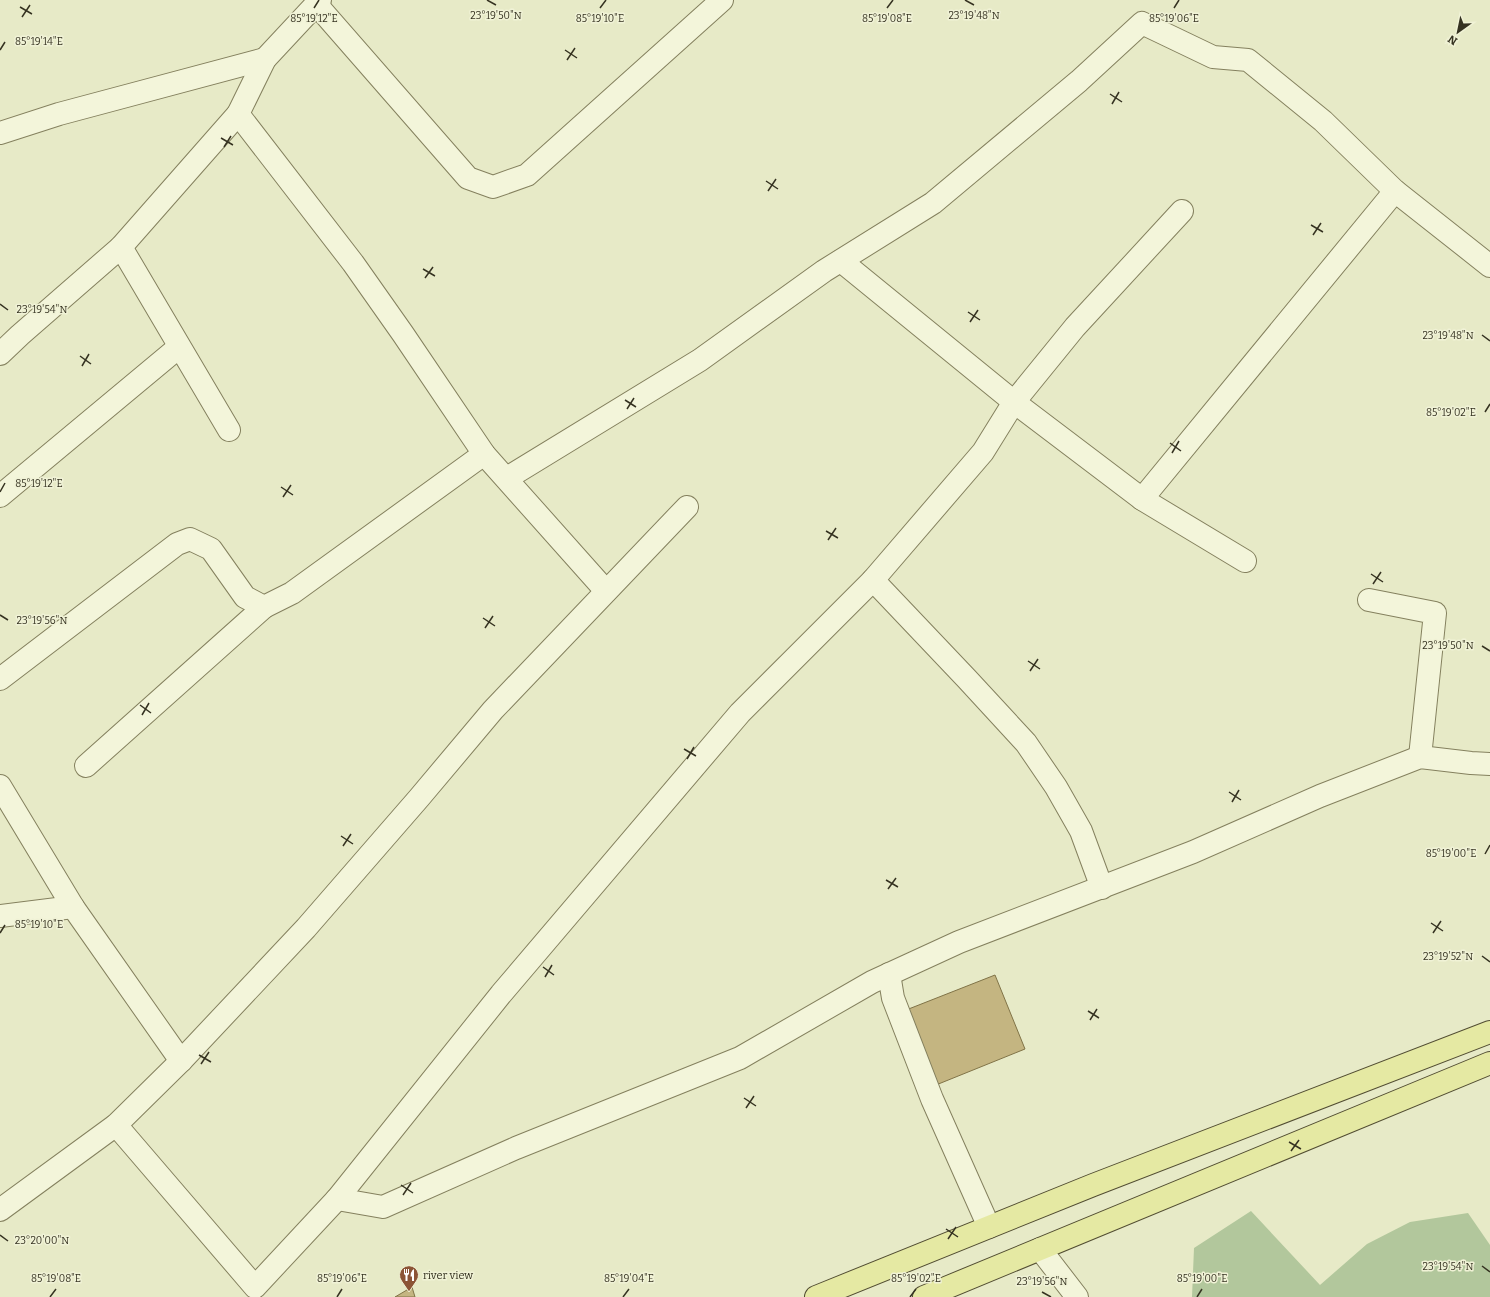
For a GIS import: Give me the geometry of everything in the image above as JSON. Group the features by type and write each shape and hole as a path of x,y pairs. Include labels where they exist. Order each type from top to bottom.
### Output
{"main road":[{"path":"816,1297 1093,1185 1490,1032"},
{"path":"924,1297 1490,1063"}],"street":[{"path":"0,354 20,334 121,247 238,114 264,59 318,2 468,178 494,187 527,175 722,0"},
{"path":"507,478 700,360 841,261 933,203 1079,81 1142,24 1213,57 1248,60 1323,121 1394,190 1490,266"},
{"path":"0,133 59,114 264,59"},
{"path":"238,114 353,262 484,454 507,478 606,591"},
{"path":"1142,499 1394,190"},
{"path":"116,1125 263,1292 501,994 740,713 873,580 983,452 1014,402 1076,328 1182,211"},
{"path":"121,247 229,430"},
{"path":"841,261 1014,402 1142,499 1244,561"},
{"path":"0,496 179,347"},
{"path":"86,766 264,607 292,593 484,454"},
{"path":"0,1210 116,1125 182,1062 306,928 419,798 492,710 687,507"},
{"path":"0,679 177,544 190,539 211,549 245,597 264,607"},
{"path":"873,580 1026,744 1056,787 1080,831 1102,888"},
{"path":"1369,600 1435,613 1420,757"},
{"path":"337,1199 383,1207 516,1148 740,1058 872,982 959,942 1193,852 1320,796 1420,757 1490,764"},
{"path":"0,786 73,907 182,1062"},
{"path":"0,916 73,907"},
{"path":"889,974 893,998 932,1099 989,1227"},
{"path":"1040,1250 1078,1297"}],"green space":[{"path":"1251,1211 1320,1285 1367,1244 1410,1222 1468,1213 1490,1245 1490,1297 1192,1297 1194,1248"}],"building":[{"path":"995,975 1025,1049 931,1087 901,1012"},
{"name":"river view","path":"412,1287 415,1297 395,1297"}],"place":[{"name":"river view","path":"409,1292"}]}
